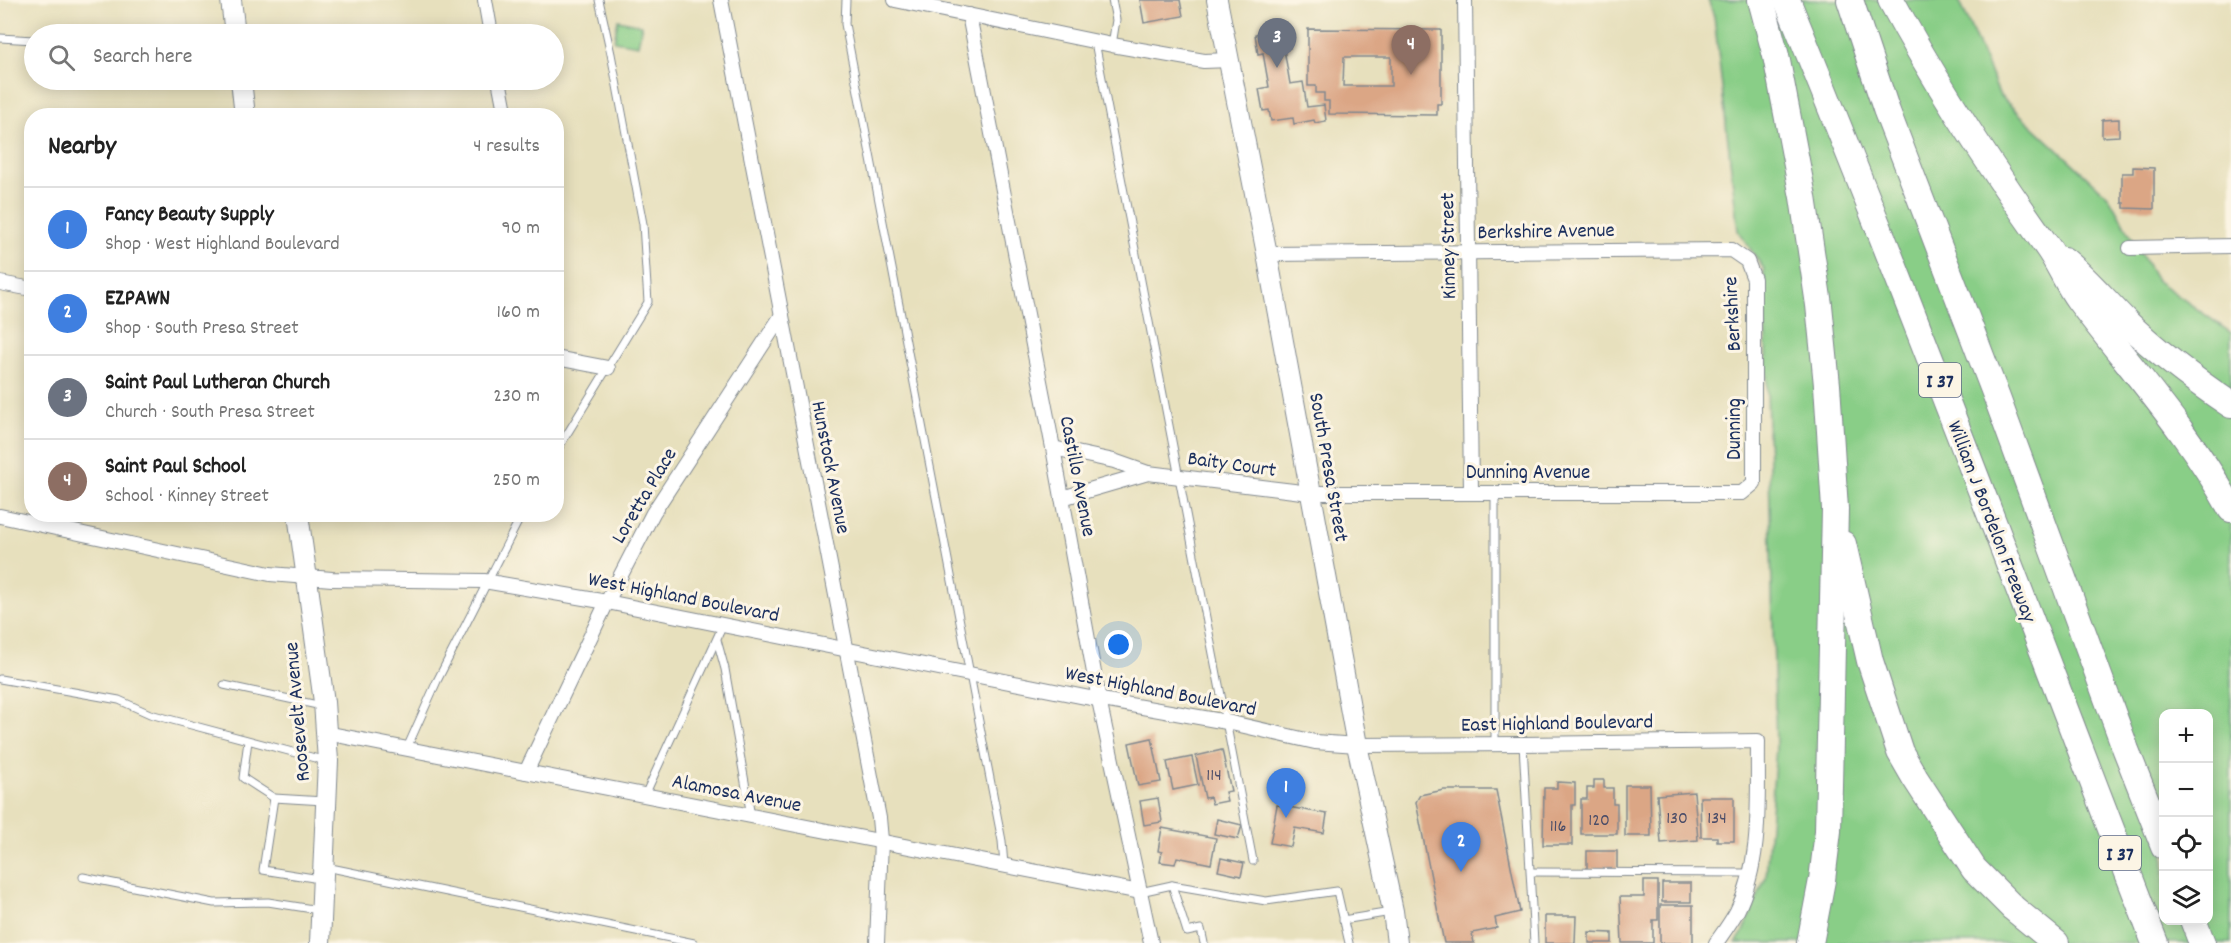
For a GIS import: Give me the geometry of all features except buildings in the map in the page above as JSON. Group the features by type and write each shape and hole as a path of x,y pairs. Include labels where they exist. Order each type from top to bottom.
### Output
{"highway":[{"path":"1761,0 1776,56 1797,162 1820,305 1835,509 1828,831 1822,880 1810,943"},
{"name":"William J Bordelon Freeway","path":"1787,0 1939,377 2155,943"},
{"name":"I 37","path":"1850,0 1886,110 1997,398 2159,836"},
{"path":"1891,0 1922,57 1955,110 2012,198 2048,247 2077,297 2185,436 2231,509"},
{"path":"2048,247 2080,273 2126,321 2166,357 2231,405"},
{"path":"1835,509 1869,661 1900,752 1974,869 2013,908 2056,943"},
{"path":"2195,925 2202,943"}],"main road":[{"path":"231,0 234,24"},
{"name":"South Presa Street","path":"1217,0 1267,254 1357,744 1393,911 1397,943"},
{"path":"242,90 244,108"},
{"name":"Roosevelt Avenue","path":"299,522 324,707 328,761 320,943"}],"street":[{"path":"485,0 489,24"},
{"name":"Hunstock Avenue","path":"721,0 879,818 881,840 878,943"},
{"path":"895,0 924,3 1095,42 1204,61 1230,60"},
{"name":"Kinney Street","path":"1465,0 1471,492"},
{"name":"Castillo Avenue","path":"969,15 1099,699 1151,943"},
{"path":"501,90 504,108"},
{"path":"2130,248 2231,246"},
{"name":"Berkshire Avenue","path":"1267,254 1717,249 1731,250 1749,264"},
{"name":"Berkshire","path":"1749,264 1754,279 1754,362"},
{"path":"0,283 24,288"},
{"name":"Loretta Place","path":"526,772 607,602 654,513 782,315"},
{"path":"564,360 608,368"},
{"name":"Dunning","path":"1745,491 1754,483 1754,362"},
{"name":"Baity Court","path":"1053,448 1114,461 1148,473 1310,494"},
{"name":"Baity Court","path":"1062,498 1148,473"},
{"name":"Dunning Avenue","path":"1310,494 1742,493 1745,491"},
{"name":"West Highland Boulevard","path":"0,516 24,521"},
{"name":"West Highland Boulevard","path":"28,522 270,574 306,578 489,582 607,602 1227,722 1315,742 1357,744"},
{"name":"Alamosa Avenue","path":"326,733 1140,892"},
{"name":"East Highland Boulevard","path":"1357,744 1758,741 1756,837 1749,873"},
{"path":"1716,943 1737,911 1749,873"}],"lane":[{"path":"564,439 648,302 643,224 599,0"},
{"path":"846,0 844,24 1002,841 1004,865"},
{"path":"1112,0 1116,20 1112,45"},
{"path":"0,38 24,39"},
{"path":"1095,42 1253,861"},
{"path":"1495,492 1495,744"},
{"path":"407,748 437,681 518,522"},
{"path":"645,795 723,625"},
{"path":"717,640 725,669 751,816"},
{"path":"0,680 119,700 150,714 328,761"},
{"path":"224,685 324,707"},
{"path":"248,741 243,778 274,798 326,802"},
{"path":"1523,744 1534,943"},
{"path":"274,798 263,870 323,873 694,943"},
{"path":"1531,872 1749,873"},
{"path":"83,877 214,903 268,902 321,911"},
{"path":"1140,892 1172,885 1266,901 1337,891 1348,943"},
{"path":"1172,885 1186,932 1201,929 1204,943"},
{"path":"1343,920 1393,911"}],"green space":[{"path":"1708,0 1959,0 2000,96 2109,197 2156,280 2231,333 2231,943 1736,943 1766,877 1776,748 1764,269 1738,231 1714,16"},
{"path":"618,20 642,25 638,45 614,41"}],"place":[{"name":"Saint Paul Lutheran Church","path":"1277,68"},
{"name":"Saint Paul School","path":"1411,75"},
{"name":"Fancy Beauty Supply","path":"1286,818"},
{"name":"EZPAWN","path":"1461,872"}]}
